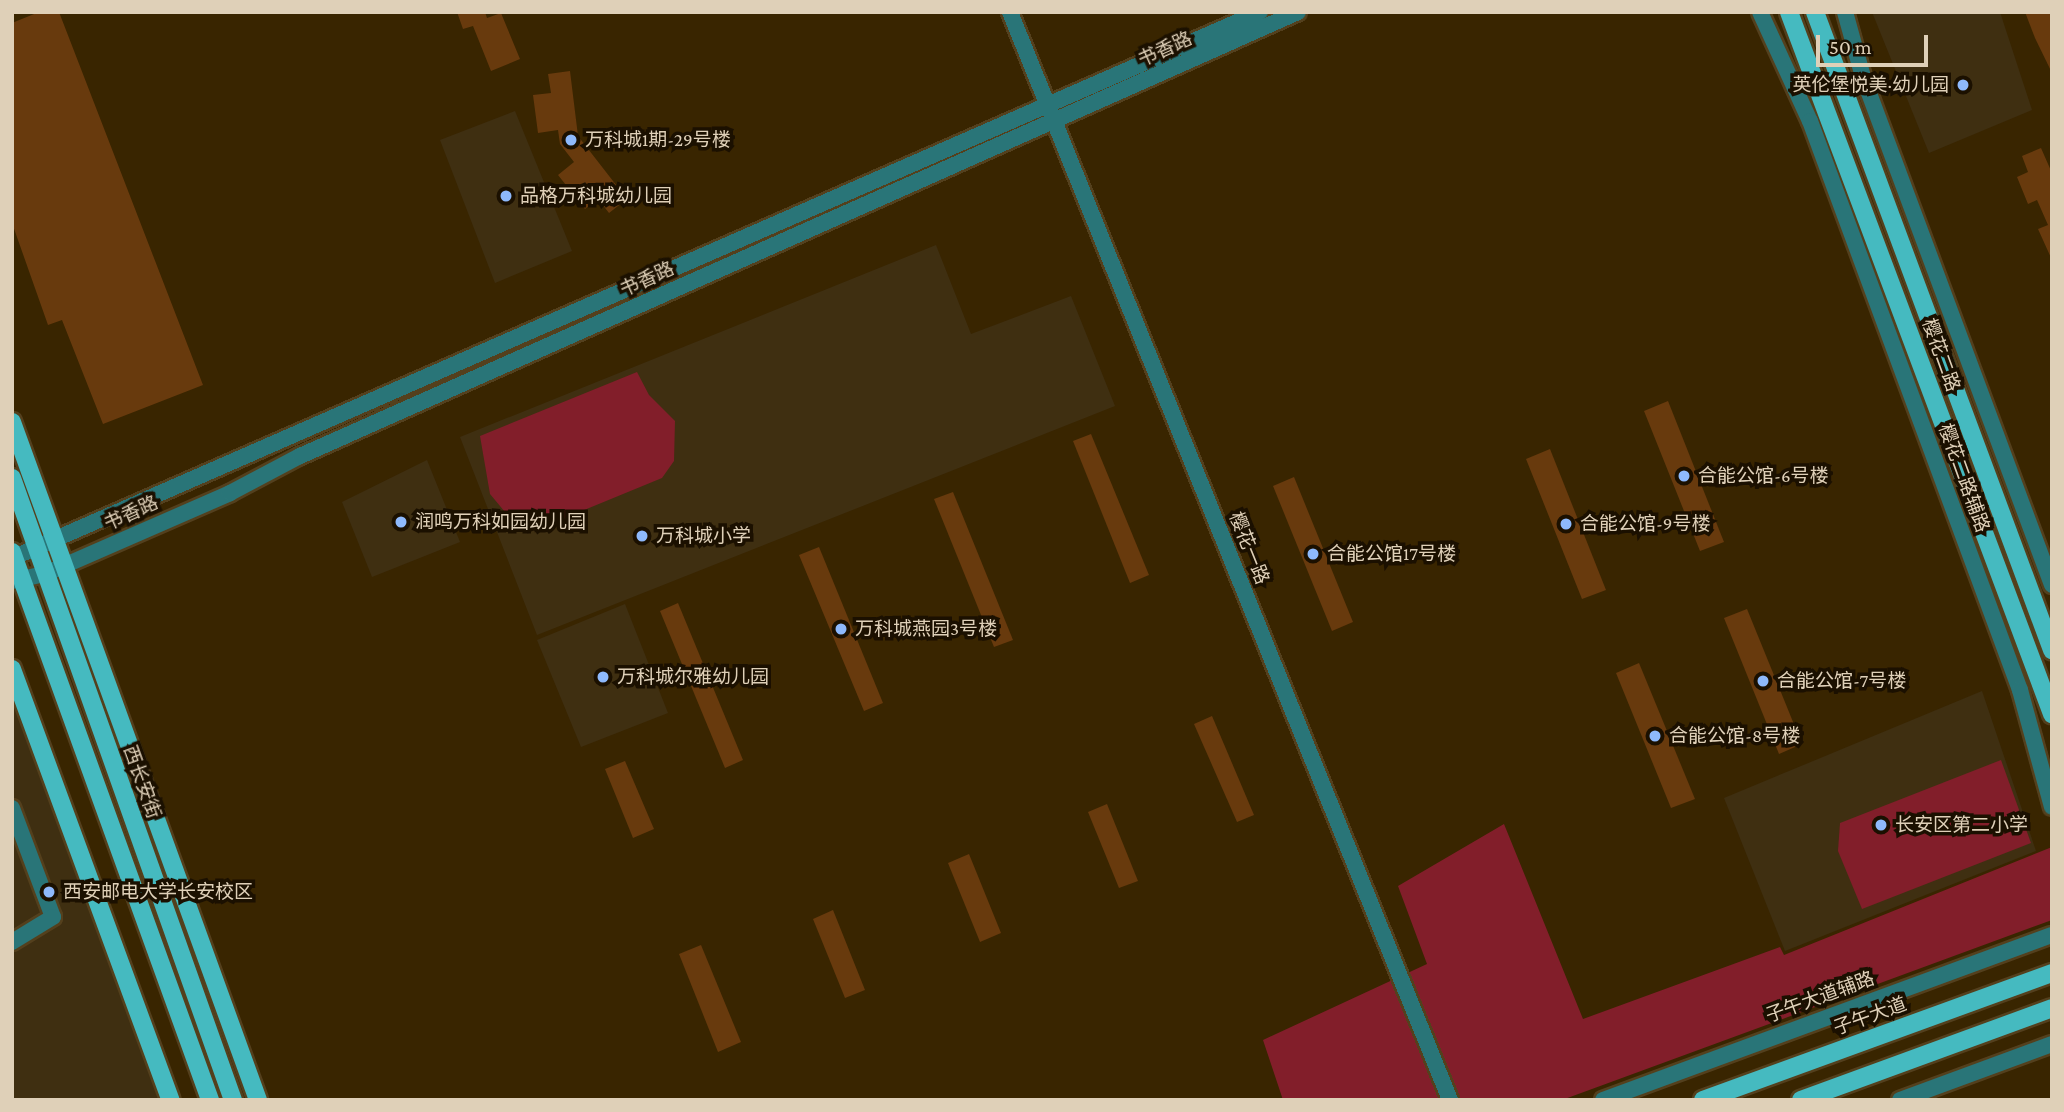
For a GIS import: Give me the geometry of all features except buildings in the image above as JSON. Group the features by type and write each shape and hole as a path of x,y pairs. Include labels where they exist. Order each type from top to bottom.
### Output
{"main road":[{"name":"樱花二路","path":"1789,12 2052,713"},
{"name":"樱花二路","path":"1815,12 2052,650"},
{"path":"12,422 258,1100"},
{"name":"西长安街","path":"12,478 233,1100"},
{"path":"13,556 15,580 210,1100"},
{"path":"12,669 171,1100"},
{"name":"子午大道","path":"1703,1100 2052,973"},
{"path":"1801,1100 2052,1008"}],"street":[{"name":"樱花一路","path":"1010,12 1450,1100"},
{"name":"书香路","path":"15,580 45,574 64,566 1051,114 1260,12"},
{"name":"书香路","path":"13,556 1051,114 1298,12"},
{"name":"樱花二路辅路","path":"1760,12 1810,121 2015,677 2052,807"},
{"path":"1845,12 1867,90 2052,585"},
{"path":"12,808 53,917 14,938"},
{"name":"子午大道辅路","path":"1603,1100 2052,935"},
{"path":"1900,1100 2052,1044"}],"shaded area":[{"name":"英伦堡悦美·幼儿园","path":"1872,12 2000,12 2032,110 1929,153"},
{"name":"品格万科城幼儿园","path":"515,111 572,251 495,283 440,140"},
{"name":"万科城小学","path":"936,245 971,334 1071,296 1115,406 537,635 460,437"},
{"path":"637,372 649,395 675,421 674,461 662,478 538,529 515,524 490,494 480,436"},
{"name":"润鸣万科如园幼儿园","path":"427,460 460,542 372,577 342,502"},
{"name":"万科城尔雅幼儿园","path":"625,604 668,713 581,747 537,640"},
{"name":"西安邮电大学长安校区","path":"12,684 159,1100 12,1100"},
{"name":"长安区第二小学","path":"1982,691 2036,851 1785,951 1724,798"},
{"path":"2001,760 2031,843 1862,909 1838,851 1840,823"},
{"path":"1504,824 1583,1019 1780,947 1784,955 2052,847 2052,920 1562,1100 1283,1100 1263,1040 1427,964 1398,886"}],"place":[{"name":"英伦堡悦美·幼儿园","path":"1963,85"},
{"name":"万科城1期-29号楼","path":"571,140"},
{"name":"品格万科城幼儿园","path":"506,196"},
{"name":"合能公馆-6号楼","path":"1684,476"},
{"name":"润鸣万科如园幼儿园","path":"401,522"},
{"name":"合能公馆-9号楼","path":"1566,524"},
{"name":"万科城小学","path":"642,536"},
{"name":"合能公馆17号楼","path":"1313,554"},
{"name":"万科城燕园3号楼","path":"841,629"},
{"name":"万科城尔雅幼儿园","path":"603,677"},
{"name":"合能公馆-7号楼","path":"1763,681"},
{"name":"合能公馆-8号楼","path":"1655,736"},
{"name":"长安区第二小学","path":"1881,825"},
{"name":"西安邮电大学长安校区","path":"49,892"}]}
